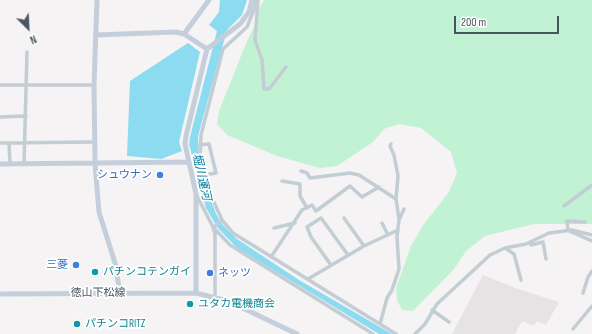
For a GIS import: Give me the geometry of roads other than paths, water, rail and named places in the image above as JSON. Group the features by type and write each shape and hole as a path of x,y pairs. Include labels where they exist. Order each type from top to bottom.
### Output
{"street":[{"path":"97,0 94,85 95,163 99,212 115,263 120,293"},
{"path":"184,34 209,0"},
{"path":"196,293 196,194 185,144 186,136 208,47 234,30 249,12 252,0"},
{"path":"257,0 255,40 262,60 264,89 270,89 286,67"},
{"path":"257,0 247,27 223,49 200,145 200,159 212,200 222,221 233,233 396,334"},
{"path":"96,35 176,32 184,34 208,47"},
{"path":"24,164 27,52"},
{"path":"0,85 94,85"},
{"path":"0,117 26,116"},
{"path":"0,144 95,142"},
{"path":"9,143 10,164"},
{"path":"200,145 209,144 216,173 205,175"},
{"path":"380,324 387,298 392,290 399,268 399,220 396,199 398,176 394,155 390,146 391,144"},
{"path":"0,164 189,162"},
{"path":"301,171 307,173 310,178 350,173 359,174 396,199"},
{"path":"282,181 300,184 300,196 307,208"},
{"path":"564,206 592,185"},
{"path":"271,257 295,223 302,210 312,205 316,210 350,186 362,197 379,187"},
{"path":"196,194 214,227 238,251 373,334"},
{"path":"399,220 404,210"},
{"path":"331,265 311,238 307,227 321,218 348,255"},
{"path":"344,218 364,246"},
{"path":"214,227 222,221"},
{"path":"568,230 567,221 585,222"},
{"path":"382,222 388,235"},
{"path":"274,228 295,223"},
{"path":"214,227 215,297"},
{"path":"308,279 364,246 398,230"},
{"path":"568,230 592,241"},
{"path":"415,334 425,324 432,310 490,255 505,248 526,244 549,233 577,230 592,235"},
{"path":"526,244 529,245 543,242 546,259"},
{"path":"505,248 514,254 520,280"},
{"path":"582,293 592,271"},
{"name":"徳山下松線","path":"0,294 196,293 215,297 241,306 297,334"},
{"path":"573,328 592,306"},
{"path":"432,310 449,322"}],"water":[{"name":"堀川運河","path":"220,0 247,0 242,15 227,30 198,136 199,158 207,190 216,214 222,224 237,239 299,280 392,334 379,334 237,248 217,227 206,208 189,144 217,31 209,25 219,12"},
{"path":"188,43 200,52 179,142 182,151 161,159 127,156 130,81"}],"place":[{"name":"シュウナン","path":"160,175"},
{"name":"三菱","path":"76,265"},
{"name":"パチンコテンガイ","path":"95,272"},
{"name":"ネッツ","path":"210,273"},
{"name":"ユタカ電機商会","path":"190,304"},
{"name":"パチンコRITZ","path":"77,324"}]}
